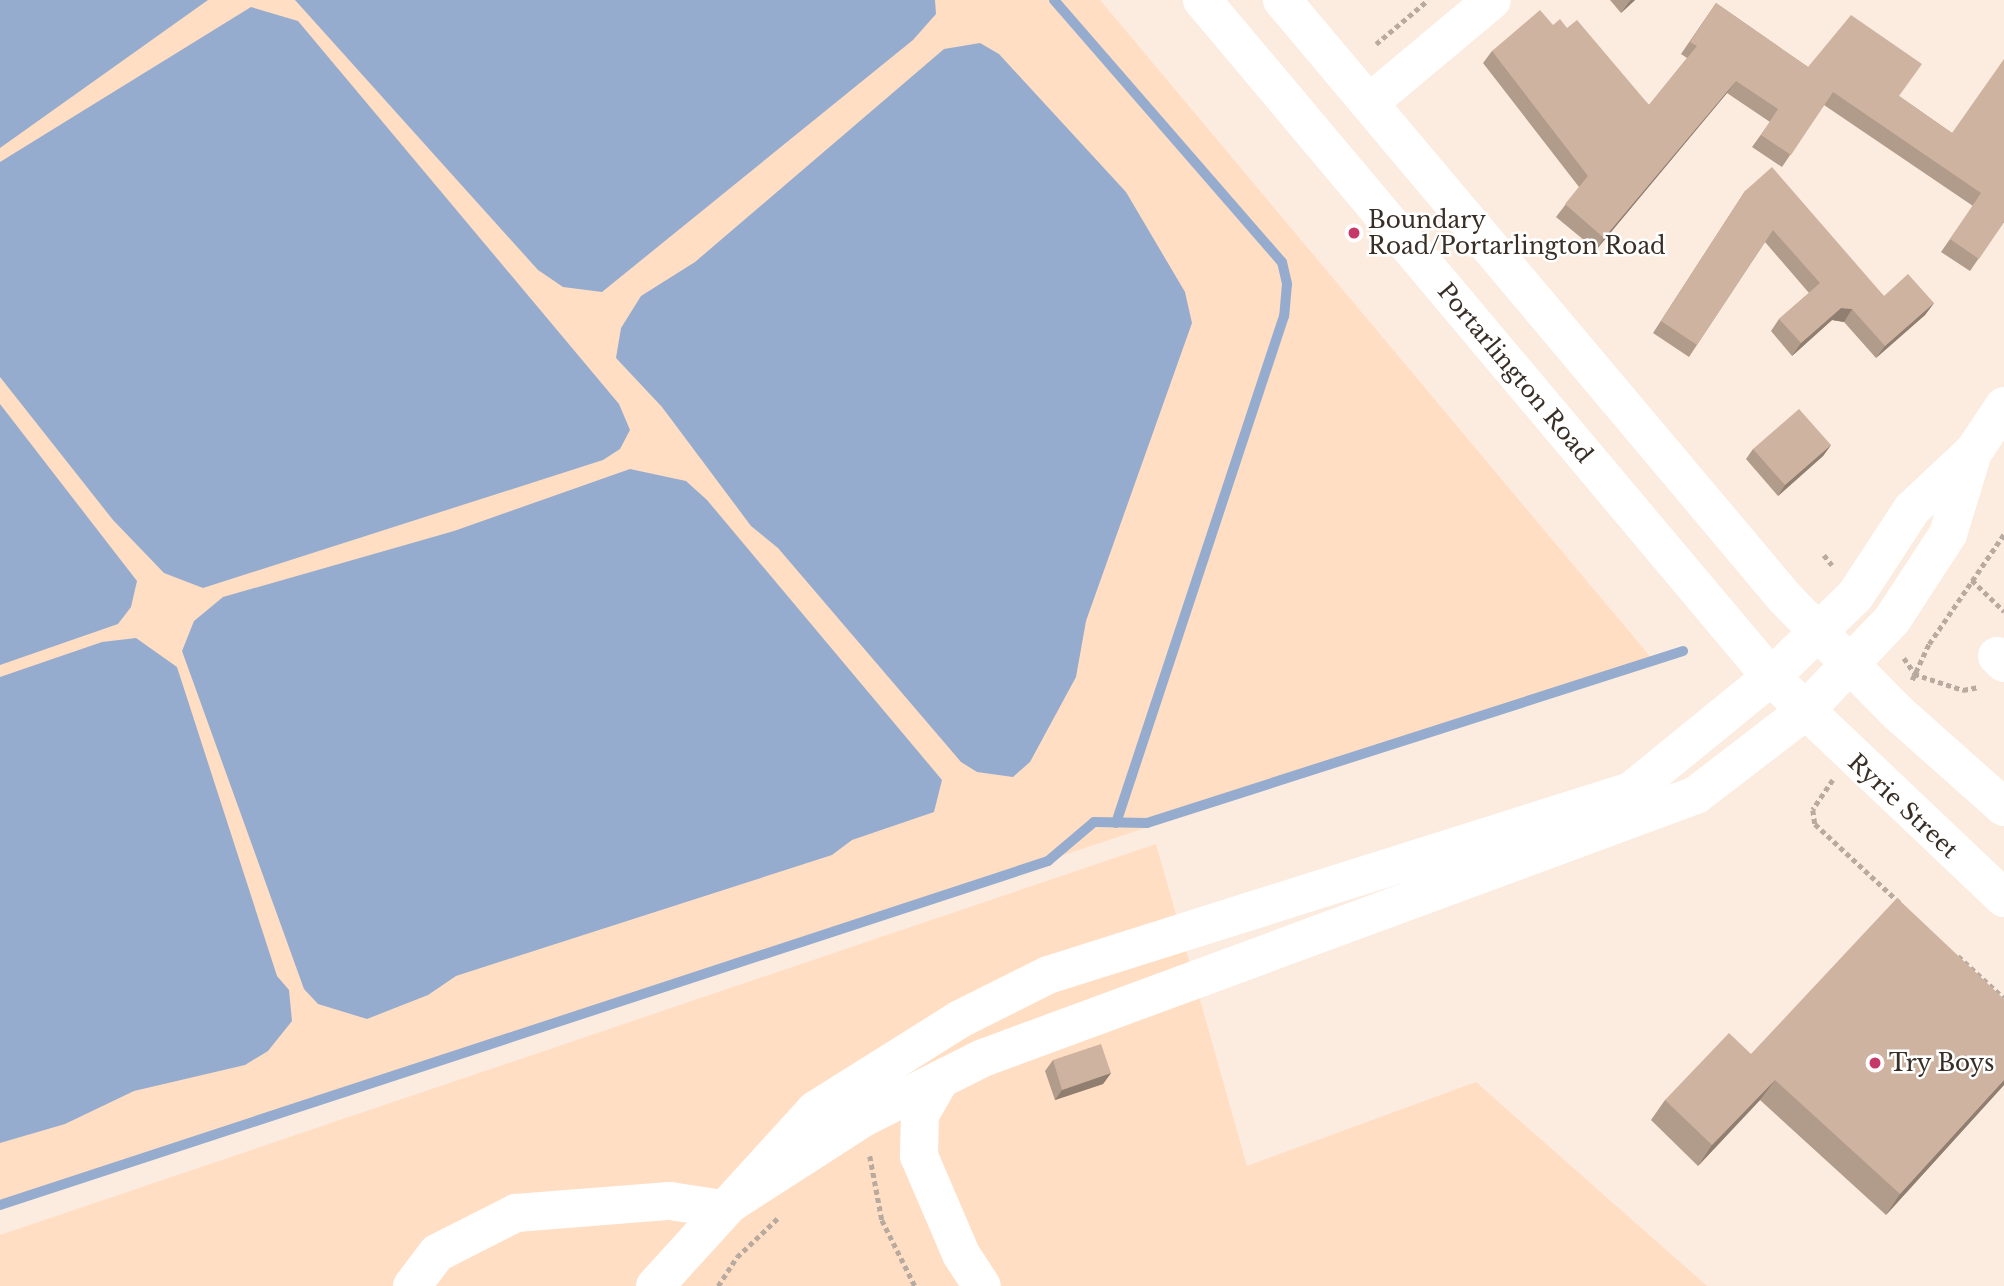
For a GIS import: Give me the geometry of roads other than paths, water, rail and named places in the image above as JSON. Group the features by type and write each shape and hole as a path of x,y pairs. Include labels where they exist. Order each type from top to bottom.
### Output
{"main road":[{"name":"Portarlington Road","path":"1202,0 1771,677 1804,712"},
{"path":"1282,0 1817,630 2004,807"},
{"path":"1369,103 1492,0"},
{"path":"655,1286 722,1209 815,1110 960,1019 1048,975 1631,791 1771,677 1855,596 1912,509 1973,451 2004,406"},
{"path":"412,1286 437,1253 516,1213 670,1201 722,1209 822,1142 983,1058 1696,795 1804,712 1892,620 1948,534 1973,451"},
{"name":"Ryrie Street","path":"1804,712 2004,898"},
{"path":"940,1080 920,1114 919,1156 961,1254 982,1286"}],"water":[{"path":"0,0 208,0 0,148"},
{"path":"295,0 935,0 936,14 913,40 602,292 563,287 538,270"},
{"path":"251,7 298,21 619,404 630,430 620,449 603,460 203,588 164,573 113,520 0,377 0,162"},
{"path":"980,43 999,54 1126,192 1185,292 1192,323 1086,621 1076,677 1030,762 1013,777 977,772 961,762 778,548 751,526 662,407 616,358 621,328 641,296 695,262 944,49"},
{"path":"0,404 137,581 131,607 118,624 0,665"},
{"path":"630,469 686,481 707,500 942,780 934,812 852,840 832,855 456,976 428,995 367,1019 318,1004 304,989 182,651 194,621 223,597 454,531"},
{"path":"136,638 177,667 277,976 289,990 292,1021 268,1051 245,1065 134,1091 65,1124 0,1143 0,677 102,642"}],"waterway":[{"path":"1054,0 1282,262 1287,284 1284,316 1116,823"},
{"path":"0,1205 1048,861 1094,822 1147,823 1683,651"}],"place":[{"name":"Boundary Road/Portarlington Road","path":"1354,233"},
{"name":"Try Boys","path":"1875,1063"}]}
